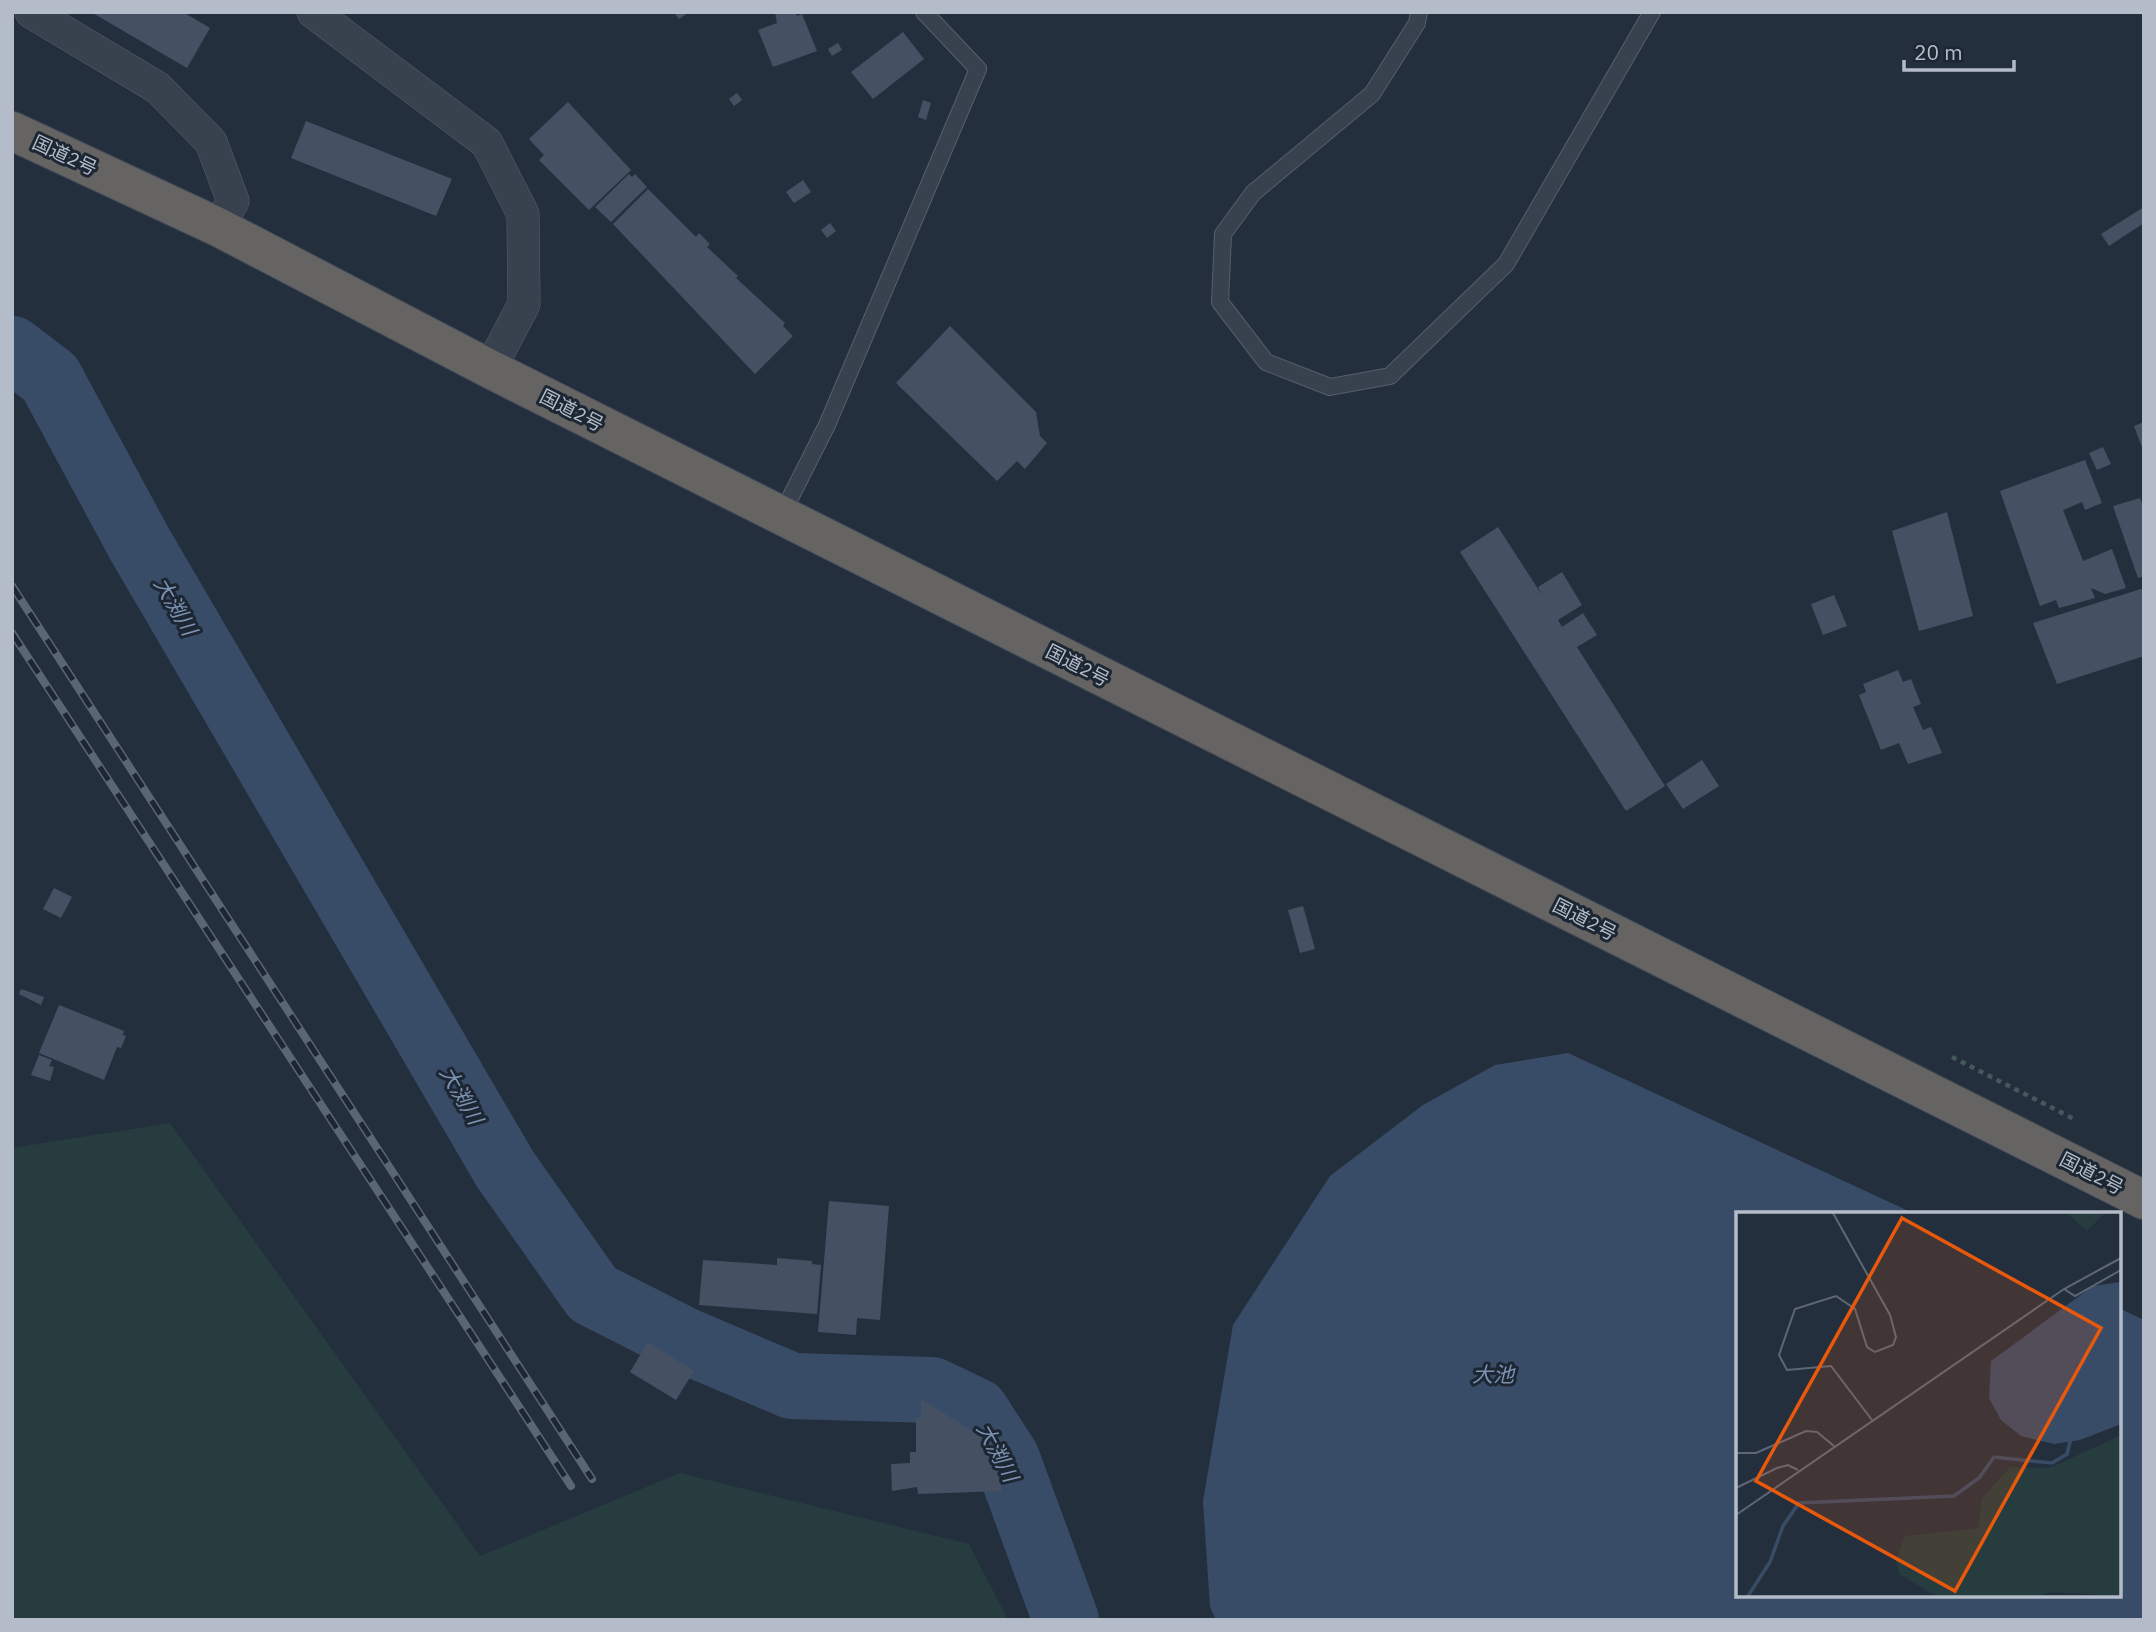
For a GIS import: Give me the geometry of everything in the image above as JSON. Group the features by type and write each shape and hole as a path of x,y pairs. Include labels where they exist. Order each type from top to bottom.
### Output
{"highway":[{"name":"国道2号","path":"12,131 218,227 781,516 2144,1200"}],"street":[{"path":"31,12 158,88 211,142 233,201 218,227"},
{"path":"313,12 487,143 523,214 524,304 491,369"}],"lane":[{"path":"781,516 827,425 978,69 924,12"},
{"path":"1419,12 1417,23 1373,94 1253,194 1223,234 1220,302 1266,362 1330,387 1390,376 1506,264 1652,12"}],"green space":[{"path":"170,1123 480,1556 680,1473 969,1544 1008,1620 12,1620 12,1148"}],"water":[{"name":"大池","path":"1568,1053 1911,1212 1736,1212 1736,1597 2121,1597 2121,1309 2144,1320 2144,1620 1216,1620 1210,1607 1203,1501 1233,1325 1330,1176 1423,1105 1495,1065"}],"building":[{"path":"91,12 183,12 210,28 187,68"},
{"path":"674,12 689,12 679,19"},
{"path":"775,12 795,12 797,16 802,14 817,51 773,67 758,30 777,23"},
{"path":"903,32 924,59 873,99 851,72"},
{"path":"838,43 842,50 832,56 828,49"},
{"path":"737,93 742,100 734,106 729,99"},
{"path":"923,100 931,103 926,120 918,117"},
{"path":"568,102 631,170 589,210 539,160 544,155 529,139"},
{"path":"306,121 452,179 436,216 291,158"},
{"path":"629,174 632,177 635,174 647,187 611,222 595,207"},
{"path":"803,180 811,192 794,203 786,192"},
{"path":"648,189 696,237 699,233 710,244 707,247 785,323 783,326 793,336 755,374 613,224"},
{"path":"2144,207 2144,223 2109,246 2101,234"},
{"path":"830,223 836,231 827,238 821,230"},
{"path":"950,326 1036,412 1040,436 1047,443 1025,469 1017,461 997,481 896,383"},
{"path":"2144,422 2144,450 2143,450 2134,426"},
{"path":"2103,447 2111,464 2097,470 2089,453"},
{"path":"2085,460 2102,503 2085,510 2082,502 2063,510 2083,561 2112,549 2126,588 2105,594 2091,588 2095,598 2059,608 2056,600 2040,606 2000,491"},
{"path":"2140,498 2144,509 2144,576 2138,578 2113,506"},
{"path":"1947,512 1973,616 1919,631 1892,531"},
{"path":"1498,527 1542,595 1538,587 1562,572 1582,605 1558,620 1562,627 1583,613 1597,635 1577,647 1665,786 1626,811 1460,552"},
{"path":"2144,588 2144,656 2057,684 2033,623"},
{"path":"1834,595 1847,626 1823,635 1811,604"},
{"path":"1898,670 1903,682 1911,679 1921,704 1913,707 1923,730 1931,727 1942,753 1908,764 1899,743 1881,750 1859,695 1866,692 1863,684"},
{"path":"1702,760 1719,786 1683,809 1666,784"},
{"path":"54,888 72,897 61,918 43,909"},
{"path":"1303,906 1315,949 1300,953 1288,910"},
{"path":"21,989 44,997 41,1005 19,994"},
{"path":"59,1005 124,1031 123,1035 126,1036 121,1048 117,1047 104,1080 39,1053"},
{"path":"39,1055 52,1060 49,1066 54,1067 50,1081 31,1075"},
{"path":"829,1201 889,1206 880,1320 857,1318 856,1335 818,1332"},
{"path":"777,1258 812,1261 812,1264 821,1265 817,1314 699,1305 703,1260 777,1265"},
{"path":"648,1342 694,1371 676,1400 630,1372"},
{"path":"921,1399 979,1435 991,1450 1002,1491 918,1494 917,1487 892,1491 891,1464 910,1463 910,1452 916,1452 916,1418 921,1418"}],"waterway":[{"name":"大渕川","path":"12,349 50,378 139,543 505,1169 593,1294 686,1341 792,1386 932,1390 976,1411 1007,1459 1066,1620"}],"railway":[{"path":"12,586 592,1479"},
{"path":"12,633 571,1486"}]}
